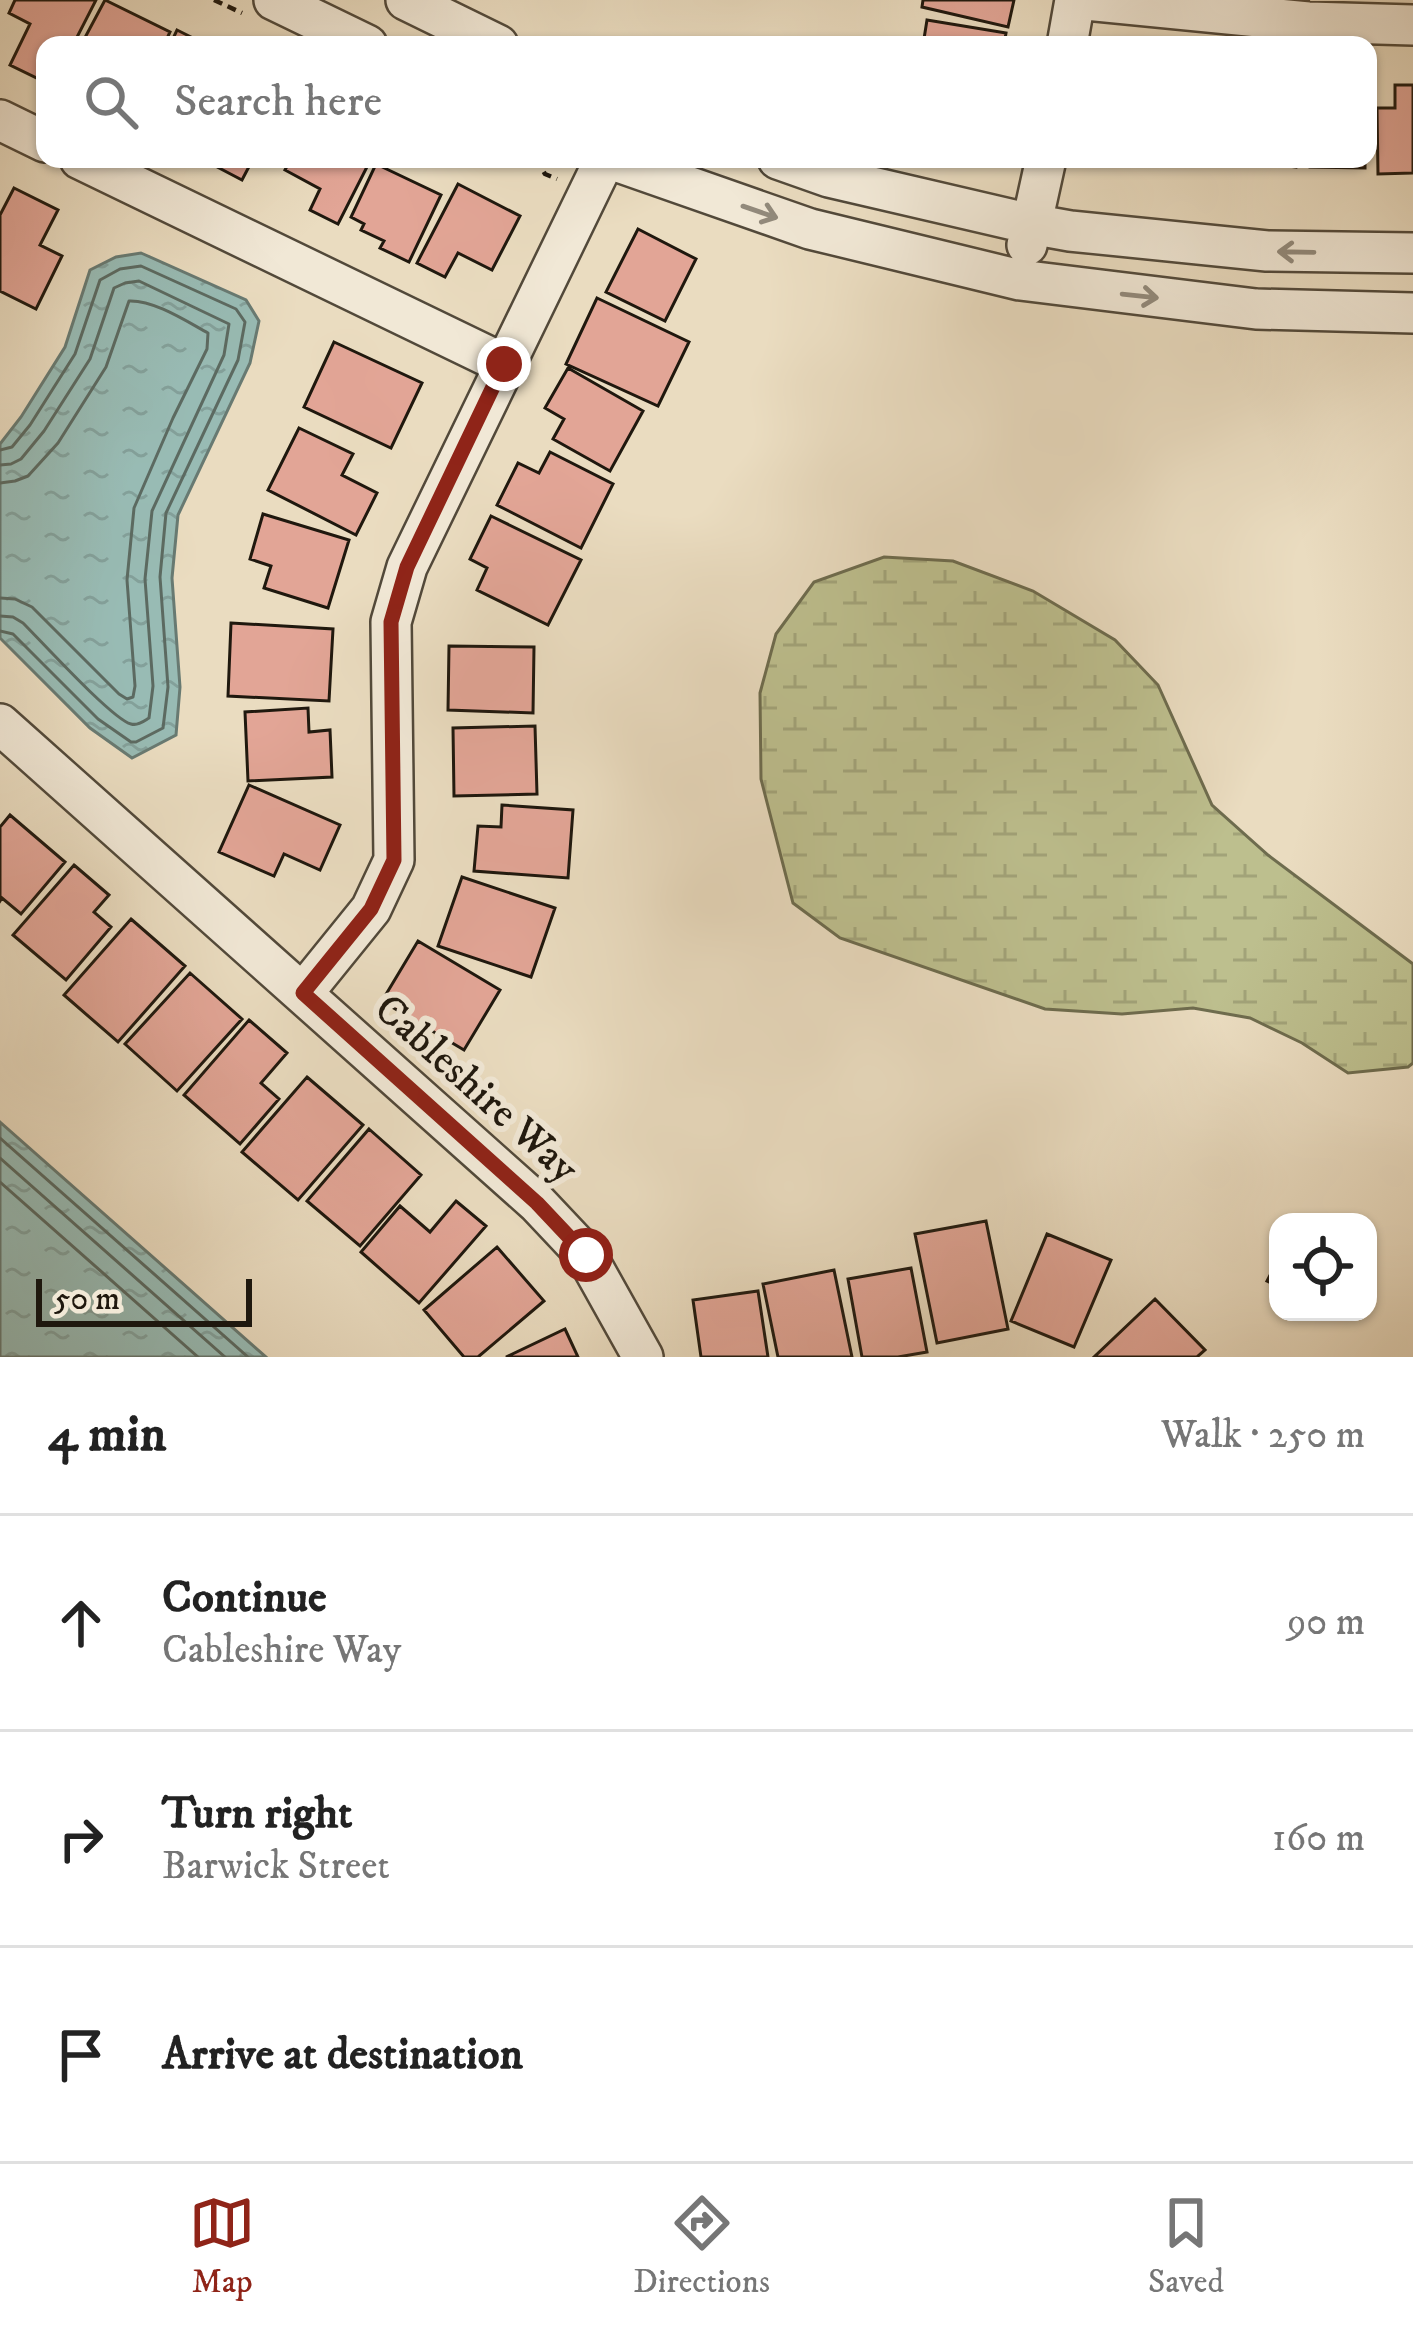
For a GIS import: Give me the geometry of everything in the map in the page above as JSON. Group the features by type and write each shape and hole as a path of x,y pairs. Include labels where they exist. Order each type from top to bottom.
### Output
{"street":[{"path":"274,0 348,36"},
{"path":"406,0 480,36"},
{"path":"1068,36 1075,0"},
{"path":"1086,0 1308,22 1413,25"},
{"path":"0,120 36,138"},
{"path":"99,168 504,364"},
{"path":"303,993 371,909 394,860 391,622 407,567 602,168"},
{"path":"633,168 810,229 1020,280 1256,309 1413,313"},
{"path":"804,168 1031,224 1267,251 1413,253"},
{"path":"1020,280 1044,168"},
{"name":"Cableshire Way","path":"0,724 537,1203 586,1255 643,1357"}],"path":[{"path":"542,168 553,177"}],"green space":[{"path":"884,557 953,561 1033,591 1115,640 1158,685 1212,805 1268,855 1413,964 1413,1063 1348,1073 1302,1043 1250,1018 1193,1008 1122,1014 1045,1009 840,938 793,903 761,779 760,693 776,634 814,582"}],"water":[{"path":"141,253 246,300 259,321 250,363 178,515 172,578 180,687 176,735 132,758 90,728 0,638 0,444 65,347 90,270 116,257"},
{"path":"0,1122 266,1357 0,1357"}],"building":[{"path":"15,0 96,0 78,36 36,36 36,78 10,65 30,24 9,13"},
{"path":"105,0 170,32 168,36 86,36"},
{"path":"923,0 1014,0 1008,27 922,7"},
{"path":"927,20 1006,33 1006,36 924,36"},
{"path":"1395,85 1413,85 1413,173 1378,174 1377,108 1395,108"},
{"path":"219,168 248,168 242,180"},
{"path":"366,168 338,224 310,210 320,189 285,170"},
{"path":"374,168 384,168 441,195 409,262 380,248 384,241 361,230 364,224 351,217"},
{"path":"458,184 520,216 492,270 458,253 445,277 417,263"},
{"path":"14,188 58,210 40,245 62,256 36,309 0,291 0,215"},
{"path":"638,229 696,259 665,321 606,292"},
{"path":"597,298 689,342 658,406 566,364"},
{"path":"334,342 422,383 391,448 304,407"},
{"path":"568,368 643,411 610,471 553,439 564,419 545,408"},
{"path":"299,428 353,454 342,475 377,493 356,535 268,490"},
{"path":"550,452 613,484 581,548 497,505 518,463 539,473"},
{"path":"263,514 349,540 328,608 264,588 271,566 250,559"},
{"path":"491,516 581,560 548,625 477,590 487,568 470,559"},
{"path":"231,623 333,629 329,701 228,696"},
{"path":"449,646 534,647 533,713 448,710"},
{"path":"308,708 309,732 330,730 332,777 248,781 245,712"},
{"path":"535,726 537,794 454,796 453,728"},
{"path":"249,785 340,825 320,870 284,854 274,876 219,852"},
{"path":"502,805 573,810 568,878 474,871 478,826 501,827"},
{"path":"10,815 65,862 21,914 2,898 0,901 0,827"},
{"path":"74,865 109,895 94,912 111,927 66,980 13,935"},
{"path":"462,877 555,908 531,977 438,946"},
{"path":"131,919 185,966 118,1042 64,995"},
{"path":"418,941 500,990 464,1050 382,1001"},
{"path":"190,973 242,1019 177,1091 125,1044"},
{"path":"249,1020 287,1053 261,1083 279,1099 240,1144 184,1095"},
{"path":"307,1077 363,1125 298,1200 242,1152"},
{"path":"369,1129 421,1175 360,1246 307,1201"},
{"path":"456,1201 486,1226 419,1303 361,1252 400,1206 430,1232"},
{"path":"986,1221 1008,1329 937,1343 915,1234"},
{"path":"1047,1234 1111,1260 1074,1347 1011,1321"},
{"path":"497,1247 544,1301 478,1357 464,1357 424,1310"},
{"path":"911,1268 927,1352 862,1357 848,1279"},
{"path":"834,1270 852,1357 778,1357 763,1284"},
{"path":"758,1291 768,1357 701,1357 693,1300"},
{"path":"1155,1299 1205,1350 1197,1357 1094,1357"},
{"path":"565,1329 578,1357 506,1357"}],"route":[{"path":"504,364 407,567 391,622 394,860 371,909 303,993 537,1203 586,1255"}]}
